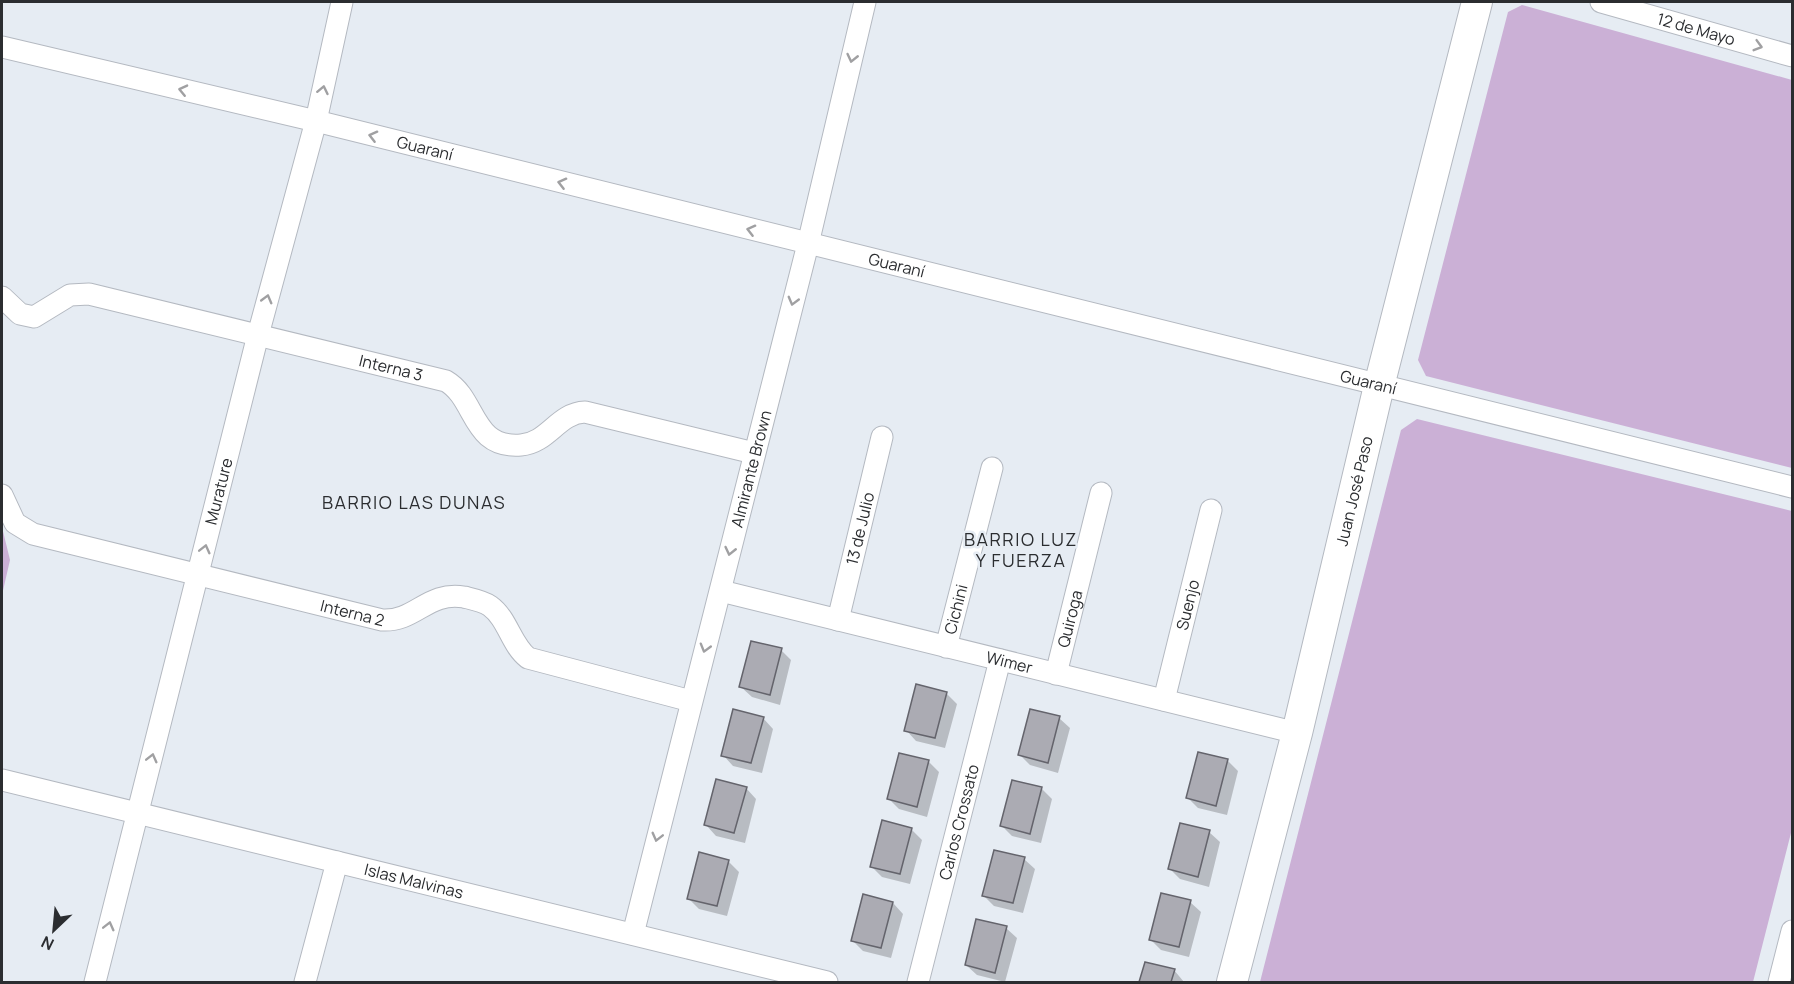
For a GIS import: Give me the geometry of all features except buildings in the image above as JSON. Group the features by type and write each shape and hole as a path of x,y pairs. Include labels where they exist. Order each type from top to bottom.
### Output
{"main road":[{"name":"Juan José Paso","path":"1232,982 1297,733 1379,386 1477,2"}],"street":[{"name":"Murature","path":"95,982 258,335 316,121 342,2"},
{"name":"Almirante Brown","path":"633,934 690,700 721,591 753,453 808,244 865,2"},
{"name":"12 de Mayo","path":"1601,2 1792,56"},
{"name":"Guaraní","path":"2,47 316,121 1792,487"},
{"name":"Interna 3","path":"2,297 20,314 34,317 70,295 89,294 446,381 463,394 478,428 492,439 510,445 524,445 535,441 563,418 585,412 753,453"},
{"name":"13 de Julio","path":"838,620 882,437"},
{"name":"Cichini","path":"946,646 992,468"},
{"name":"Quiroga","path":"1056,674 1101,493"},
{"name":"Interna 2","path":"2,495 15,523 22,530 382,620 395,621 407,618 437,598 450,595 470,598 489,605 498,614 515,643 528,658 690,700"},
{"name":"Suenjo","path":"1164,700 1211,510"},
{"name":"Wimer","path":"721,591 1297,733"},
{"name":"Carlos Crossato","path":"918,982 1000,660"},
{"name":"Islas Malvinas","path":"2,780 827,982"},
{"path":"305,982 337,862"},
{"path":"1779,982 1792,931"}],"shaded area":[{"path":"1522,5 1792,80 1792,468 1426,376 1418,360 1508,12"},
{"path":"1417,419 1792,511 1792,829 1753,982 1260,982 1401,430"},
{"path":"2,527 10,560 2,595"}],"district":[{"name":"BARRIO LAS DUNAS","path":"414,503"},
{"name":"BARRIO LUZ Y FUERZA","path":"1021,550"}]}
